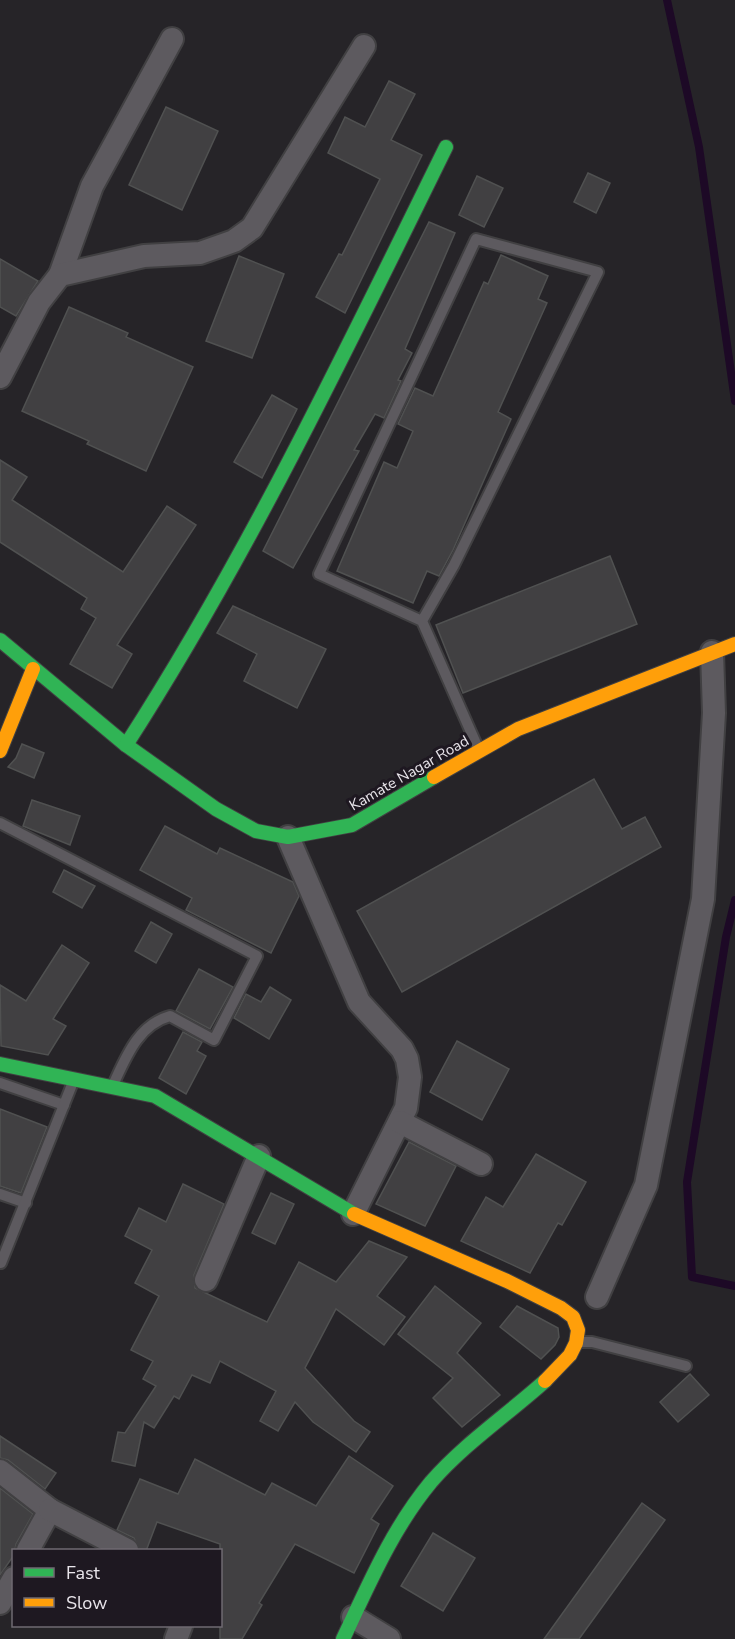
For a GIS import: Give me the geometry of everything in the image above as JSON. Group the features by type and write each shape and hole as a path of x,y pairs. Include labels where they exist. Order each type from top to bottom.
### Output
{"street":[{"path":"0,377 39,302 60,275 92,186 172,39"},
{"path":"60,275 144,256 200,253 234,241 252,228 364,46"},
{"path":"126,745 200,630 243,554 446,147"},
{"name":"Kamate Nagar Road","path":"0,640 126,745 216,809 256,831 288,837 352,825 518,729 735,644"},
{"path":"597,1297 646,1185 703,899 714,713 712,652"},
{"path":"0,751 33,669"},
{"path":"288,837 359,1002 402,1049 407,1059 410,1094 400,1122 353,1214"},
{"path":"0,1064 155,1096 353,1214 507,1281 561,1308 573,1317 579,1330 576,1342 560,1366 511,1407 416,1500 395,1533 343,1639"},
{"path":"400,1122 481,1164"},
{"path":"206,1280 259,1156"},
{"path":"0,1471 50,1510 123,1549"},
{"path":"29,1549 50,1510"},
{"path":"353,1617 389,1639"}],"lane":[{"path":"422,621 454,565 598,272 476,239 319,574 422,621 479,751"},
{"path":"0,823 257,956 214,1040 170,1016 158,1020 131,1046 112,1087"},
{"path":"0,1263 74,1079"},
{"path":"0,1083 64,1105"},
{"path":"0,1194 26,1203"},
{"path":"576,1342 592,1342 686,1366"}],"building":[{"path":"389,81 415,94 391,140 422,155 345,313 316,297 339,254 342,255 380,179 328,153 345,117 365,127"},
{"path":"166,107 218,131 182,210 129,185"},
{"path":"588,173 610,183 596,213 574,202"},
{"path":"477,176 503,188 484,227 459,215"},
{"path":"429,222 455,233 405,349 412,353 398,380 401,381 384,418 375,414 354,450 359,451 293,568 263,551"},
{"path":"501,255 548,276 538,299 547,303 498,412 511,419 453,550 439,576 427,571 413,603 337,571 384,462 397,468 413,431 398,424 415,388 433,396 484,282 488,284"},
{"path":"239,256 284,274 252,358 206,341"},
{"path":"0,259 38,281 16,316 0,307"},
{"path":"69,307 128,333 126,337 193,367 146,471 87,444 89,441 22,411"},
{"path":"272,395 297,409 262,478 234,462"},
{"path":"0,460 27,477 12,500 123,572 167,506 196,525 117,645 132,654 112,688 70,664 96,618 81,609 87,598 0,542"},
{"path":"610,556 637,624 463,693 436,625"},
{"path":"233,606 326,649 297,708 244,681 257,654 217,633"},
{"path":"22,744 44,753 34,778 8,767 16,758"},
{"path":"594,779 622,829 645,817 661,847 402,992 357,911"},
{"path":"32,800 80,816 70,845 23,826"},
{"path":"165,826 217,854 220,848 293,882 299,896 271,953 186,910 192,898 140,870"},
{"path":"64,870 95,886 82,908 53,892"},
{"path":"151,922 172,934 156,963 135,951"},
{"path":"62,945 89,963 53,1019 66,1026 48,1055 1,1046 0,985 26,1001"},
{"path":"199,969 233,987 210,1029 176,1011"},
{"path":"270,987 291,1000 269,1039 234,1018 246,994 261,1002"},
{"path":"183,1032 202,1042 197,1051 206,1056 186,1094 159,1078"},
{"path":"457,1041 509,1069 482,1120 430,1092"},
{"path":"0,1109 47,1127 21,1193 0,1186"},
{"path":"409,1142 456,1166 425,1226 376,1204"},
{"path":"536,1154 586,1182 562,1225 558,1223 530,1273 461,1241 486,1197 503,1207"},
{"path":"183,1184 224,1204 194,1275 195,1288 267,1322 299,1262 336,1282 369,1241 407,1257 377,1296 405,1317 384,1345 336,1309 305,1368 354,1421 370,1432 356,1452 313,1422 295,1402 278,1431 260,1421 276,1391 220,1361 210,1383 192,1375 179,1399 174,1396 154,1428 144,1422 135,1466 112,1461 118,1432 125,1433 156,1386 143,1379 153,1361 131,1350 159,1296 135,1283 152,1250 125,1236 139,1208 166,1222"},
{"path":"271,1193 294,1204 275,1244 252,1233"},
{"path":"435,1286 481,1323 457,1353 500,1395 462,1427 433,1398 453,1378 398,1334"},
{"path":"517,1306 558,1328 559,1337 555,1345 541,1359 500,1327"},
{"path":"690,1374 709,1395 678,1422 660,1402"},
{"path":"0,1436 56,1473 45,1489 8,1460 0,1458"},
{"path":"349,1456 393,1486 371,1519 379,1524 354,1573 295,1544 259,1603 262,1605 242,1639 220,1639 222,1549 220,1549 220,1544 157,1522 147,1549 139,1549 134,1538 117,1530 140,1479 178,1494 195,1459 265,1495 272,1483 316,1506"},
{"path":"0,1488 33,1514 15,1549 12,1549 12,1558 0,1575"},
{"path":"642,1503 665,1520 579,1639 544,1639"},
{"path":"433,1533 475,1558 443,1611 401,1586"}],"waterway":[{"path":"667,0 699,147 735,401"},
{"path":"735,900 726,937 687,1182 692,1277 735,1286"}],"traffic: fast":[{"path":"126,745 214,600 295,451 446,147"},
{"path":"0,640 126,745 216,809 256,831 288,837 352,825 434,777"},
{"path":"0,1064 155,1096 354,1214"},
{"path":"343,1639 393,1538 431,1482 472,1442 545,1381"}],"traffic: slow":[{"path":"434,777 518,729 735,644"},
{"path":"0,751 33,669"},
{"path":"354,1214 507,1281 561,1308 573,1317 578,1330 576,1343 570,1355 545,1381"}]}
